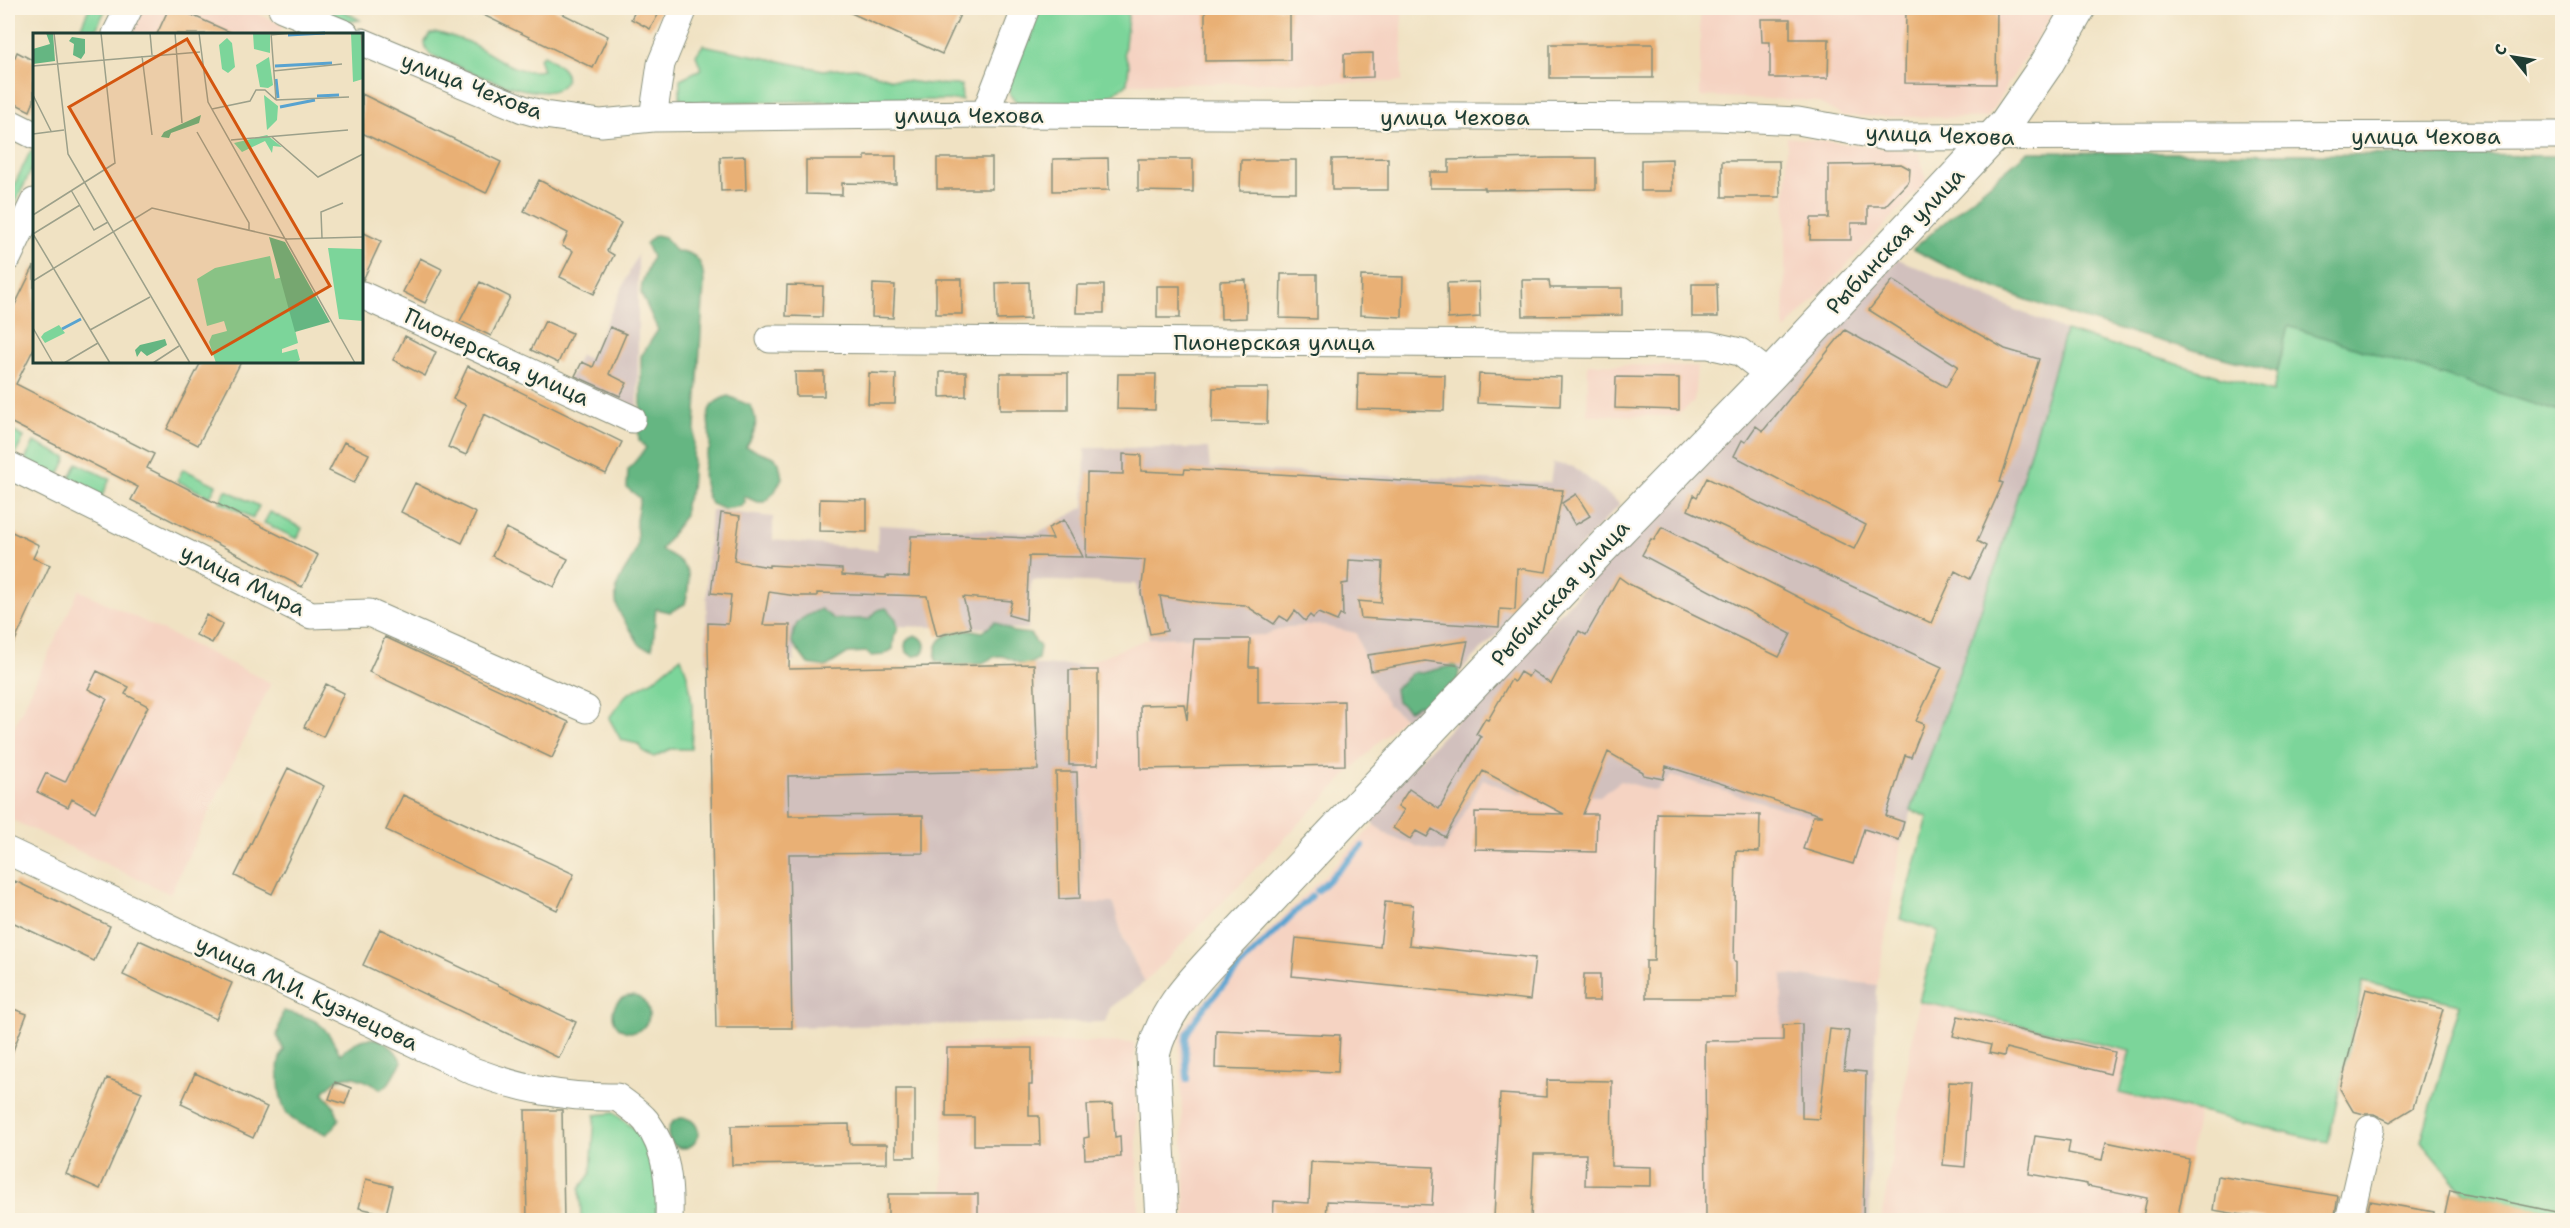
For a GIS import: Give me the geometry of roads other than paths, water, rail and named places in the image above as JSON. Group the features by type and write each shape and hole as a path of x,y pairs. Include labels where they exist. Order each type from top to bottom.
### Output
{"main road":[{"name":"Рыбинская улица","path":"1162,1221 1153,1055 1158,1034 1169,1012 1224,948 1597,553 1770,375 1991,138 2011,115 2046,65 2079,8"}],"street":[{"path":"116,33 129,8"},
{"path":"282,8 343,33"},
{"path":"653,118 661,64 684,8"},
{"path":"985,114 1026,8"},
{"name":"улица Чехова","path":"363,42 523,109 544,115 601,123 653,118 985,114 1716,117 1798,121 1886,137 2562,135"},
{"path":"8,122 33,134"},
{"path":"8,257 33,204"},
{"name":"Пионерская улица","path":"363,295 632,419"},
{"name":"Пионерская улица","path":"770,339 1709,345 1740,352 1770,375"},
{"name":"улица Мира","path":"8,465 311,615 369,613 586,709"},
{"name":"улица М.И. Кузнецова","path":"8,851 473,1071 511,1085 543,1093 573,1097 617,1097 645,1120 656,1138 670,1184 669,1221"},
{"path":"2349,1221 2370,1129"}],"waterway":[{"path":"1317,891 1363,846"},
{"path":"1187,1080 1185,1043 1192,1025 1222,987 1312,896"}]}
